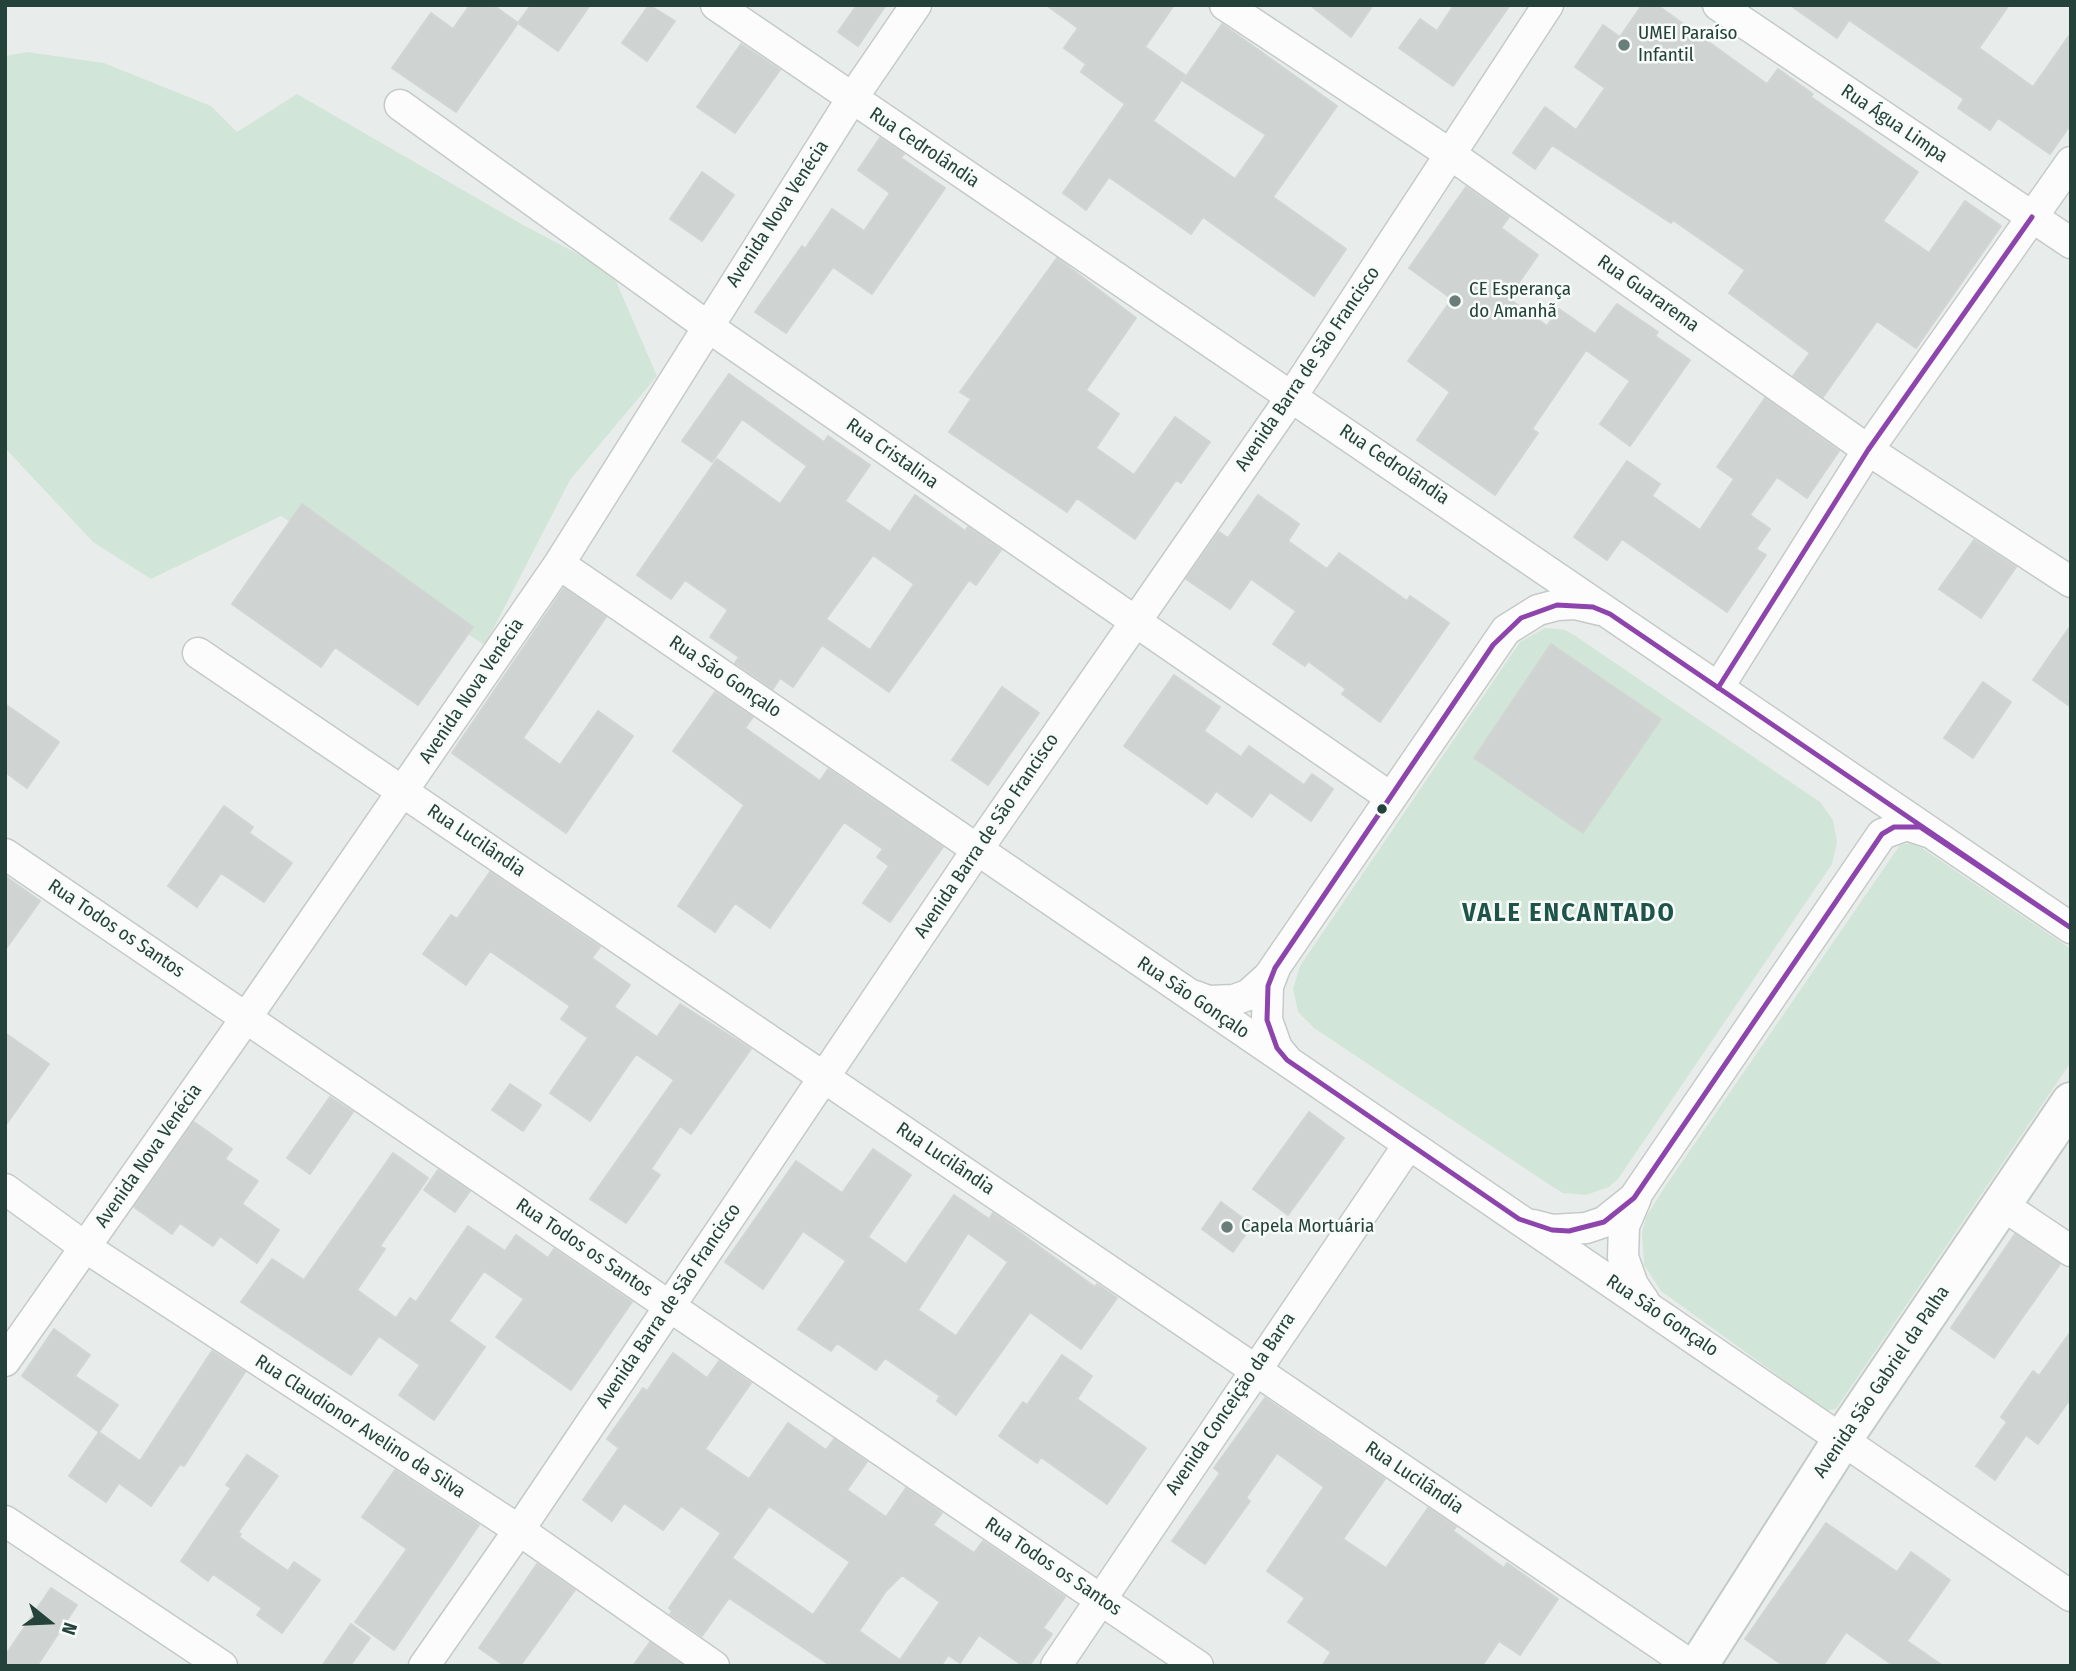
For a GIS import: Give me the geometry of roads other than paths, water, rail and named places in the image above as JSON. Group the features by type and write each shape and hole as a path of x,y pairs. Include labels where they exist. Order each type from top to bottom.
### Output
{"main road":[{"name":"Avenida São Gabriel da Palha","path":"1698,1666 1842,1440 2071,1102"}],"street":[{"name":"Rua Cedrolândia","path":"716,5 851,100 1292,396 2071,928"},
{"name":"Avenida Nova Venécia","path":"5,1361 246,1018 559,564 851,100 916,5"},
{"name":"Rua Guararema","path":"1225,5 1450,154 1868,450 2071,582"},
{"name":"Avenida Barra de São Francisco","path":"424,1666 519,1530 668,1305 977,850 1292,396 1548,5"},
{"name":"Rua Água Limpa","path":"1718,5 2071,243"},
{"name":"Rua Cristalina","path":"400,104 707,326 1390,797"},
{"path":"1718,688 1868,450 2071,162"},
{"name":"Rua São Gonçalo","path":"559,564 2071,1596"},
{"path":"1183,991 1208,1001 1234,1000 1259,987 1506,630 1529,614 1556,605 1593,607 1610,614"},
{"name":"Rua Lucilândia","path":"198,653 1692,1666"},
{"path":"1840,771 1858,792 1867,819 1868,837 1857,871"},
{"path":"1519,1219 1552,1230 1586,1228 1621,1211 1645,1182 1882,834 1894,827 1920,827 1931,834"},
{"name":"Rua Todos os Santos","path":"5,854 1198,1666"},
{"path":"1285,953 1268,986 1266,1004 1271,1034 1287,1060"},
{"name":"Avenida Conceição da Barra","path":"1056,1666 1409,1144"},
{"path":"1645,1182 1629,1211 1623,1249 1633,1285 1652,1309"},
{"name":"Rua Claudionor Avelino da Silva","path":"5,1189 85,1247 519,1530 714,1666"},
{"path":"2001,1205 2071,1251"},
{"path":"5,1521 222,1666"}],"place":[{"name":"UMEI Paraíso Infantil","path":"1624,45"},
{"name":"CE Esperança do Amanhã","path":"1455,301"},
{"name":"Capela Mortuária","path":"1227,1227"}],"district":[{"name":"VALE ENCANTADO","path":"1569,914"}]}
